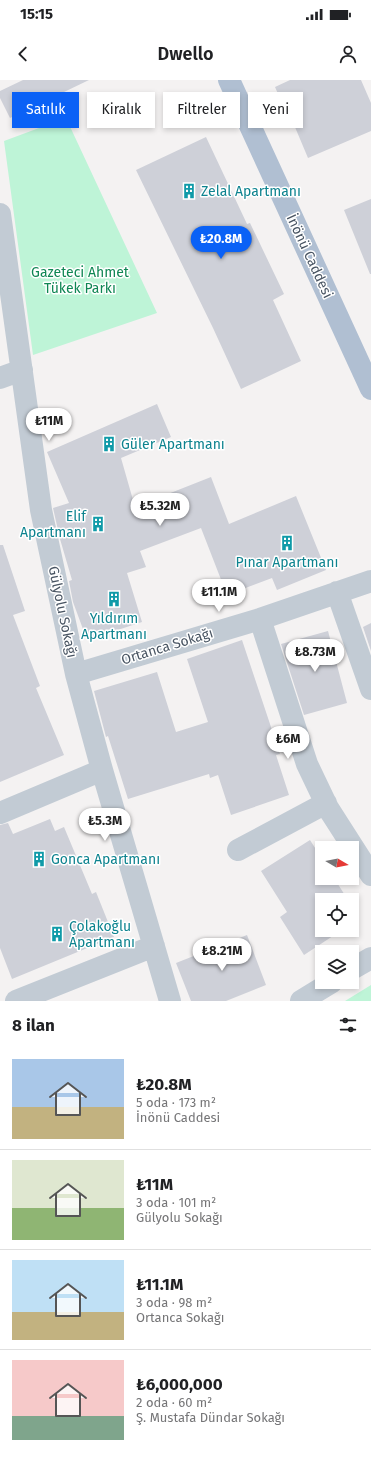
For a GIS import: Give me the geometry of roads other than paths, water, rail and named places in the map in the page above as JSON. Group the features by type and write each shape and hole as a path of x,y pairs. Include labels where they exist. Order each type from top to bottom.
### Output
{"main road":[{"name":"İnönü Caddesi","path":"229,80 369,380"}],"street":[{"name":"Gülyolu Sokağı","path":"0,214 41,510 76,674 102,770 170,1001"},
{"path":"0,378 22,370"},
{"name":"Ortanca Sokağı","path":"76,674 260,619 371,581"},
{"path":"337,592 371,689"},
{"path":"260,619 307,764 326,803 371,875"},
{"path":"0,813 102,770"},
{"path":"238,850 326,803"},
{"path":"16,1001 154,946"},
{"path":"359,965 371,958"},
{"path":"301,1001 321,989"}],"place":[{"name":"Zelal Apartmanı","path":"189,191"},
{"name":"Güler Apartmanı","path":"109,444"},
{"name":"Elif Apartmanı","path":"98,524"},
{"name":"Pınar Apartmanı","path":"287,543"},
{"name":"Yıldırım Apartmanı","path":"114,599"},
{"name":"Gonca Apartmanı","path":"39,859"},
{"name":"Çolakoğlu Apartmanı","path":"57,934"}],"park label":[{"name":"Gazeteci Ahmet Tükek Parkı","path":"80,280"}]}
